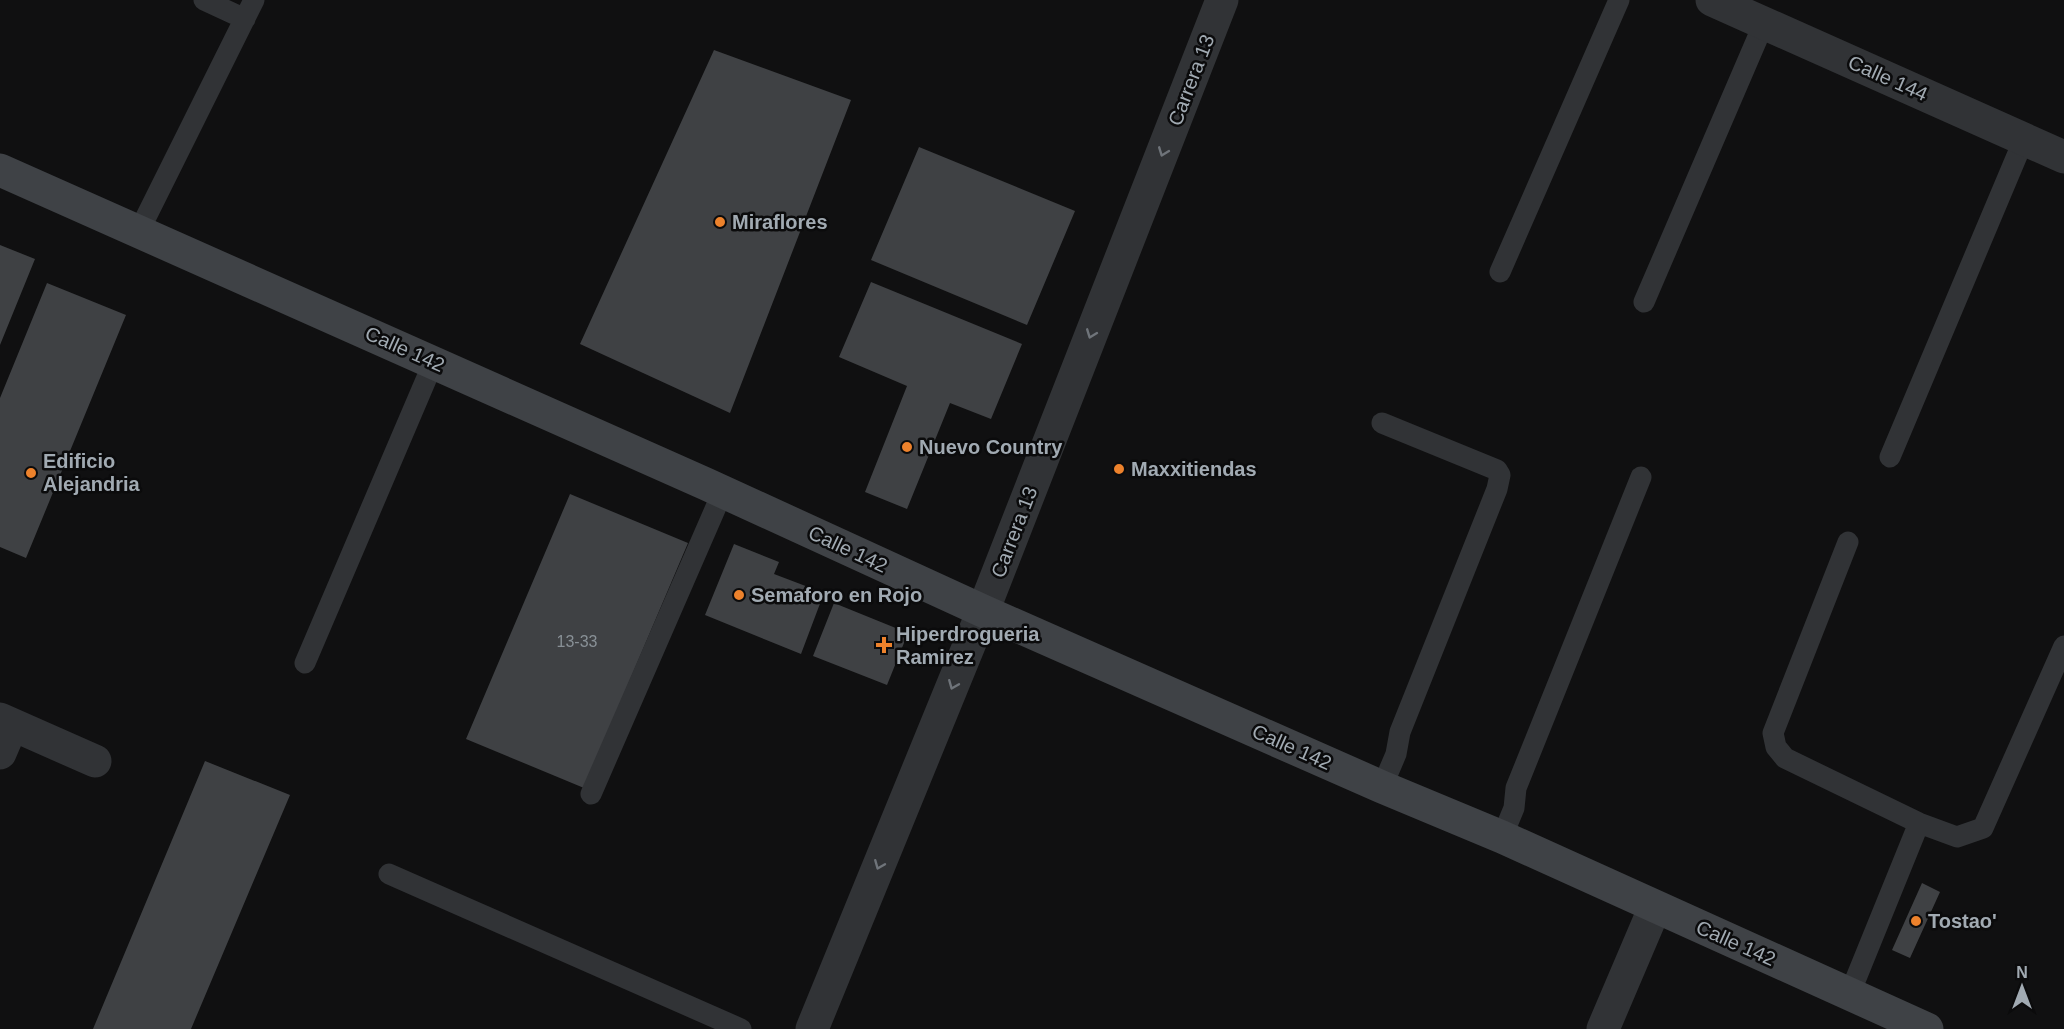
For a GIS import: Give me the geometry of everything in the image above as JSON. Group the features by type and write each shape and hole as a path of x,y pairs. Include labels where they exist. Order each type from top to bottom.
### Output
{"main road":[{"name":"Calle 142","path":"0,170 434,361 983,611 1382,787 1502,837 1927,1029"}],"street":[{"name":"Carrera 13","path":"812,1029 983,611 1222,0"},
{"name":"Calle 144","path":"1712,0 2064,157"},
{"path":"4,732 95,760"},
{"path":"1603,1029 1655,907"}],"lane":[{"path":"139,231 250,10 204,0"},
{"path":"1500,272 1619,0"},
{"path":"1644,302 1764,23"},
{"path":"1890,457 2024,139"},
{"path":"305,663 434,361"},
{"path":"1382,423 1497,470 1500,475 1497,489 1400,732 1396,754 1382,787"},
{"path":"1502,837 1514,808 1516,788 1641,477"},
{"path":"591,794 723,491"},
{"path":"1848,542 1773,733 1776,747 1785,758 1919,823 1957,837 1983,828 2064,646"},
{"path":"1850,993 1919,823"},
{"path":"389,874 741,1029"}],"building":[{"name":"Miraflores","path":"714,50 851,100 730,413 580,344"},
{"path":"919,147 1075,211 1027,325 871,260"},
{"path":"0,245 35,259 0,345"},
{"path":"871,282 1022,344 991,419 950,403 907,509 865,492 907,386 839,357"},
{"name":"Edificio Alejandria","path":"47,283 126,315 26,558 0,547 0,398"},
{"path":"570,494 688,543 584,788 466,739"},
{"path":"734,544 779,562 774,574 824,593 801,654 705,615"},
{"path":"834,603 908,633 887,685 813,656"},
{"path":"205,761 290,795 191,1029 93,1029"},
{"name":"Tostao'","path":"1922,883 1940,892 1910,958 1892,950"}],"place":[{"name":"Miraflores","path":"720,222"},
{"name":"Nuevo Country","path":"907,447"},
{"name":"Maxxitiendas","path":"1119,469"},
{"name":"Edificio Alejandria","path":"31,473"},
{"name":"Semaforo en Rojo","path":"739,595"},
{"name":"Hiperdrogueria Ramirez","path":"884,645"},
{"name":"Tostao'","path":"1916,921"}]}
